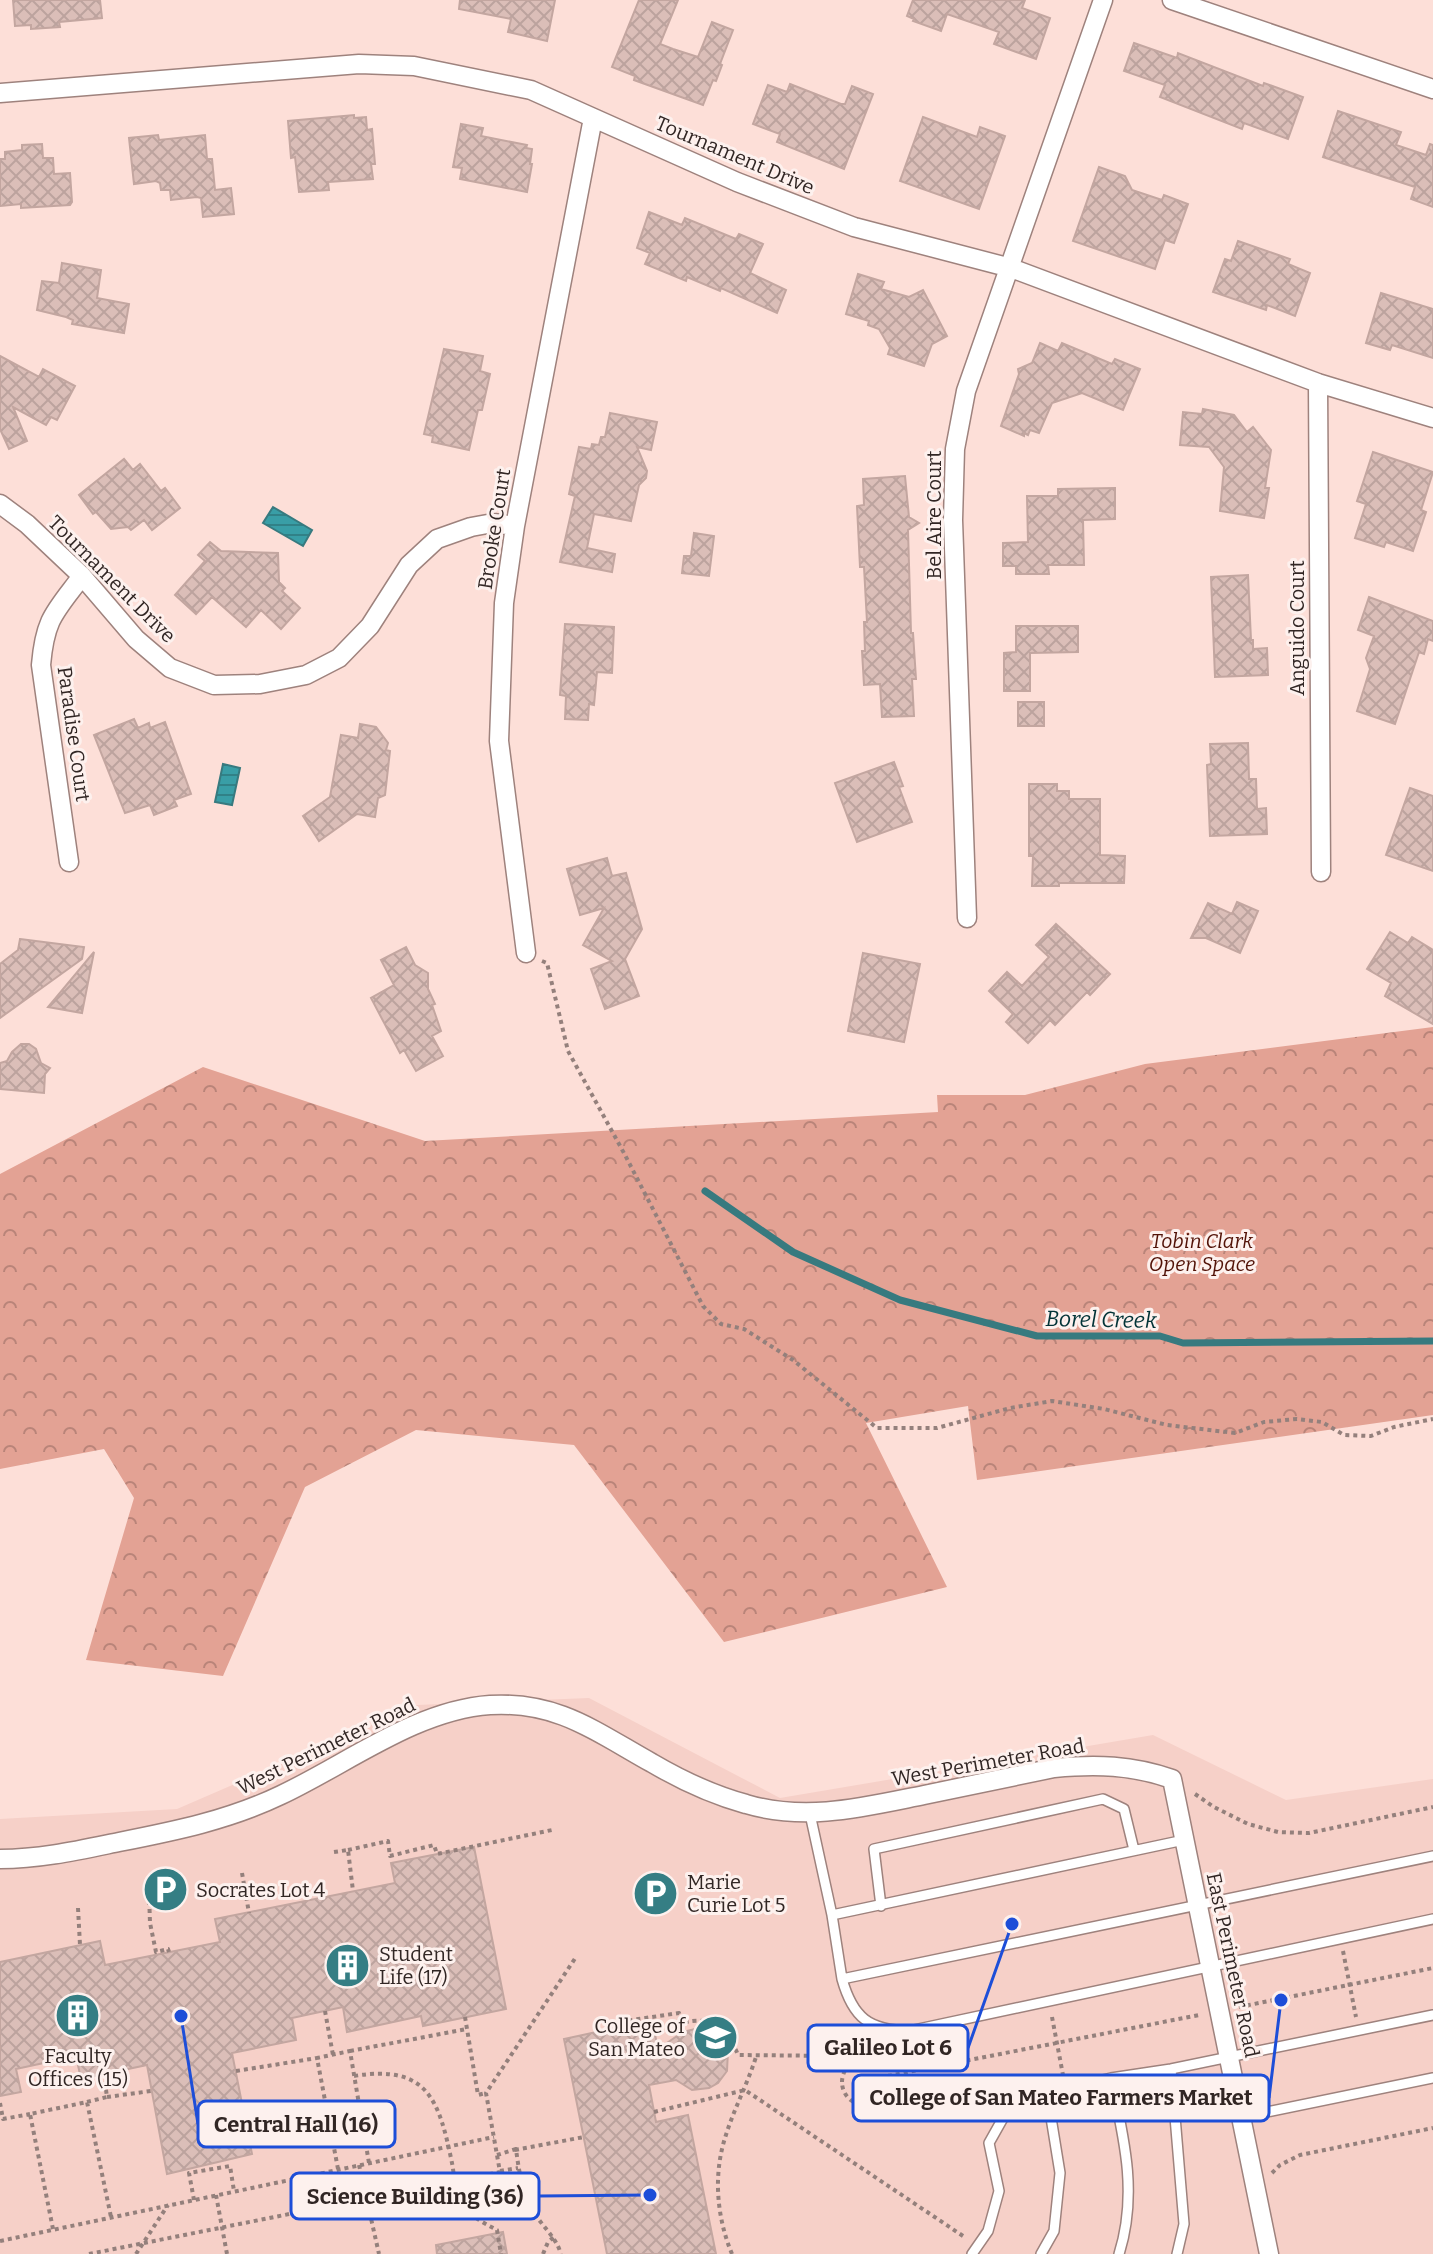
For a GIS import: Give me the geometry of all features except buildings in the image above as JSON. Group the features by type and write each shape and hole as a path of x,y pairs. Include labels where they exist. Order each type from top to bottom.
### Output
{"street":[{"name":"Bel Aire Court","path":"967,918 953,520 955,449 966,391 1103,0"},
{"path":"1172,0 1433,89"},
{"name":"Tournament Drive","path":"0,93 359,64 414,66 531,90 737,182 854,227 1011,268 1318,383 1433,418"},
{"name":"Brooke Court","path":"526,953 499,741 504,603 515,526 593,118"},
{"name":"Anguido Court","path":"1318,383 1321,872"},
{"name":"Tournament Drive","path":"0,504 27,524 82,576 136,639 170,668 214,685 260,684 306,675 339,658 370,626 409,565 437,539 493,523 515,526"},
{"name":"Paradise Court","path":"69,862 41,665 48,621 82,576"},
{"name":"West Perimeter Road","path":"0,1859 53,1855 226,1818 285,1794 442,1714 493,1705 529,1706 553,1711 598,1730 649,1762 710,1792 779,1812 841,1812 1054,1768 1084,1765 1116,1765 1146,1770 1172,1779"},
{"name":"East Perimeter Road","path":"1172,1779 1269,2254"}],"lane":[{"path":"881,1906 874,1849 1103,1799 1124,1809 1134,1850"},
{"path":"810,1814 848,2001 863,2019 886,2030 909,2031 1433,1919"},
{"path":"832,1915 1184,1840"},
{"path":"842,1979 1433,1856"},
{"path":"975,2250 988,2231 999,2191 989,2143 1007,2111 1027,2098 1111,2078 1171,2069 1433,2015"},
{"path":"1171,2069 1184,2224 1177,2254"},
{"path":"1111,2078 1128,2167 1126,2232 1119,2254"},
{"path":"1242,2117 1433,2078"},
{"path":"1041,2254 1054,2231 1060,2173 1047,2093"}],"path":[{"path":"526,953 547,963 568,1051 703,1306 721,1324 744,1329 793,1360 877,1428 937,1428 1010,1408 1052,1401 1104,1409 1167,1425 1235,1433 1264,1422 1297,1419 1322,1422 1344,1435 1371,1436 1394,1427 1433,1419"},
{"path":"334,1852 388,1841 390,1856 434,1845 437,1854 552,1830"},
{"path":"348,1850 353,1891"},
{"path":"242,1873 249,1913"},
{"path":"149,1893 150,1923 156,1952 168,1949 169,1952"},
{"path":"78,1908 80,1945"},
{"path":"1340,1938 1359,2031"},
{"path":"465,2017 478,2095 486,2093 576,1957"},
{"path":"888,2076 1433,1968"},
{"path":"1048,2001 1066,2089"},
{"path":"325,2011 333,2055"},
{"path":"620,2027 618,2022 679,2013 682,2023 695,2020 720,2026 731,2038 738,2055 840,2056 851,2063"},
{"path":"236,2071 467,2029"},
{"path":"350,2051 369,2163"},
{"path":"732,2254 721,2223 719,2167 724,2140 756,2057"},
{"path":"317,2058 338,2169"},
{"path":"866,2059 881,2065 888,2076 882,2099 868,2107 854,2103 844,2093 842,2077 851,2063 866,2059"},
{"path":"354,2076 384,2072 401,2075 430,2095 440,2110 459,2197 478,2220 497,2230 501,2254"},
{"path":"104,2075 107,2097"},
{"path":"654,2112 745,2090 975,2250"},
{"path":"0,2103 2,2120 107,2097 151,2091"},
{"path":"486,2093 500,2172"},
{"path":"87,2102 111,2217"},
{"path":"30,2114 53,2229"},
{"path":"1270,2182 1272,2173 1280,2165 1300,2155 1433,2128"},
{"path":"0,2241 494,2137"},
{"path":"497,2153 584,2137"},
{"path":"516,2149 518,2168 534,2214 554,2237 561,2254"},
{"path":"359,2165 379,2254"},
{"path":"194,2200 189,2173 216,2166 230,2166 234,2191"},
{"path":"89,2254 518,2168"},
{"path":"216,2195 227,2254"},
{"path":"136,2254 168,2205"},
{"path":"543,2254 554,2237"}],"shaded area":[{"name":"College of San Mateo","path":"589,1698 780,1798 1153,1735 1286,1800 1433,1779 1433,2254 0,2254 0,1819 177,1809 417,1705"}],"green space":[{"name":"Tobin Clark Open Space","path":"1433,1027 1433,1415 977,1480 968,1406 866,1423 947,1587 724,1642 574,1445 416,1430 305,1487 223,1676 86,1660 134,1498 104,1449 0,1469 0,1174 203,1067 425,1141 938,1112 937,1095 1025,1095 1145,1064"}],"water":[{"path":"273,507 312,530 303,546 263,523"},
{"path":"223,764 240,768 232,805 215,802"}],"waterway":[{"name":"Borel Creek","path":"705,1191 793,1252 900,1300 1037,1336 1160,1336 1183,1343 1433,1341"}],"place":[{"name":"Socrates Lot 4","path":"165,1890"},
{"name":"Marie Curie Lot 5","path":"656,1893"},
{"name":"Galileo Lot 6","path":"1012,1924"},
{"name":"Student Life (17)","path":"348,1965"},
{"name":"College of San Mateo Farmers Market","path":"1281,2000"},
{"name":"Faculty Offices (15)","path":"78,2016"},
{"name":"Central Hall (16)","path":"181,2016"},
{"name":"College of San Mateo","path":"716,2037"},
{"name":"Science Building (36)","path":"650,2195"}]}
